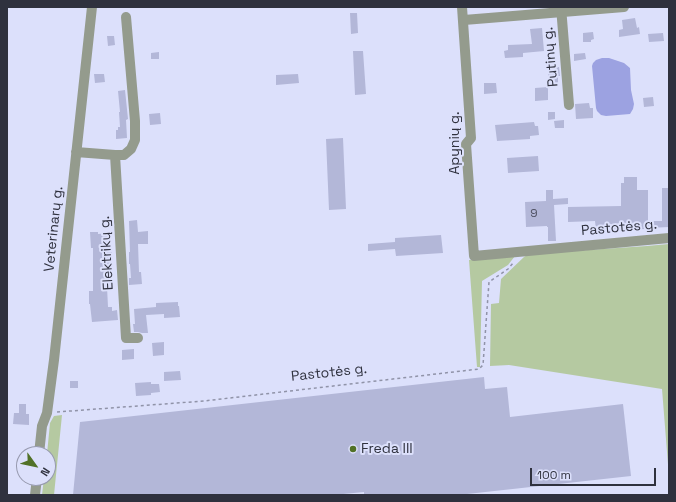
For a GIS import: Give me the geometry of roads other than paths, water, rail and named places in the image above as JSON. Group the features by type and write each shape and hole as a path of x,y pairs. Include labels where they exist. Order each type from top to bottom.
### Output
{"street":[{"name":"Veterinarų g.","path":"40,446 42,426 47,413 54,360 92,7"},
{"name":"Apynių g.","path":"462,7 471,138 466,144 474,256"},
{"path":"464,20 561,10 623,7"},
{"name":"Putinų g.","path":"561,10 569,105"},
{"path":"76,152 124,155 132,149 135,140 135,121 126,17"},
{"name":"Elektrikų g.","path":"115,155 126,338 138,338"},
{"name":"Pastotės g.","path":"474,256 669,238"}],"water":[{"path":"609,58 624,63 630,68 631,90 634,104 630,114 606,116 601,115 597,111 592,66 596,60"}],"place":[{"name":"Freda III","path":"353,449"}]}
